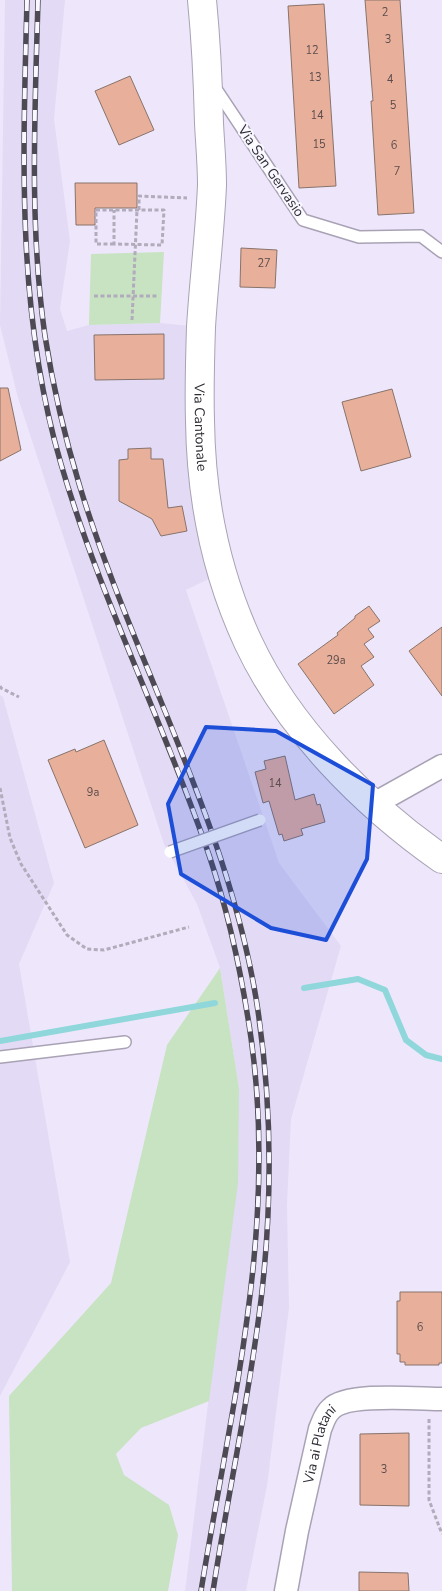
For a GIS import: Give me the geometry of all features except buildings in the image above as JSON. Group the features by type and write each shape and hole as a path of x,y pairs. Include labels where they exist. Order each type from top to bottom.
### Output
{"main road":[{"name":"Via Cantonale","path":"202,0 208,76 212,183 202,326 200,421 205,496 219,564 248,644 279,696 313,742 342,773 402,830 442,859"}],"street":[{"path":"374,804 442,766"},
{"name":"Via ai Platani","path":"286,1591 297,1531 320,1429 325,1416 331,1408 355,1399 436,1399"}],"lane":[{"name":"Via San Gervasio","path":"208,76 303,220 359,237 421,236 442,252"},
{"path":"170,852 260,820"},
{"path":"0,1058 125,1042"}],"path":[{"path":"132,320 139,196 186,198"},
{"path":"96,210 114,210 164,210 162,245 96,244 96,210"},
{"path":"114,210 114,244"},
{"path":"94,296 158,296"},
{"path":"0,686 19,697"},
{"path":"0,788 10,838 21,864 67,935 87,949 104,950 189,927"},
{"path":"436,1399 429,1500 442,1534"}],"highlighted area":[{"path":"206,727 276,731 373,785 367,859 326,940 271,928 181,874 168,804"}],"shaded area":[{"path":"5,0 65,0 54,119 70,241 60,309 67,331 89,325 160,323 201,327 221,573 186,590 279,863 341,946 291,1119 287,1205 289,1308 267,1486 246,1591 185,1591 221,1298 239,1088 220,968 197,904 164,844 18,398 0,325"},
{"path":"0,695 3,697 54,883 19,964 70,1262 0,1396"}],"green space":[{"path":"164,252 160,323 89,325 91,254"},
{"path":"220,968 239,1088 238,1183 209,1401 141,1428 116,1454 124,1475 169,1505 178,1535 168,1591 12,1591 9,1396 111,1283 167,1045"}],"waterway":[{"path":"304,988 358,979 385,990 406,1040 426,1055 442,1059"},
{"path":"0,1041 215,1003"}],"railway":[{"path":"27,0 24,117 26,234 29,291 46,407 61,464 94,563 209,855 234,945 251,1038 258,1109 259,1179 255,1248 237,1385 201,1591"},
{"path":"38,0 34,168 37,252 45,336 64,431 80,487 102,551 177,740 223,867 242,931 256,998 261,1036 268,1111 269,1149 268,1224 265,1262 251,1373 213,1591"}]}
